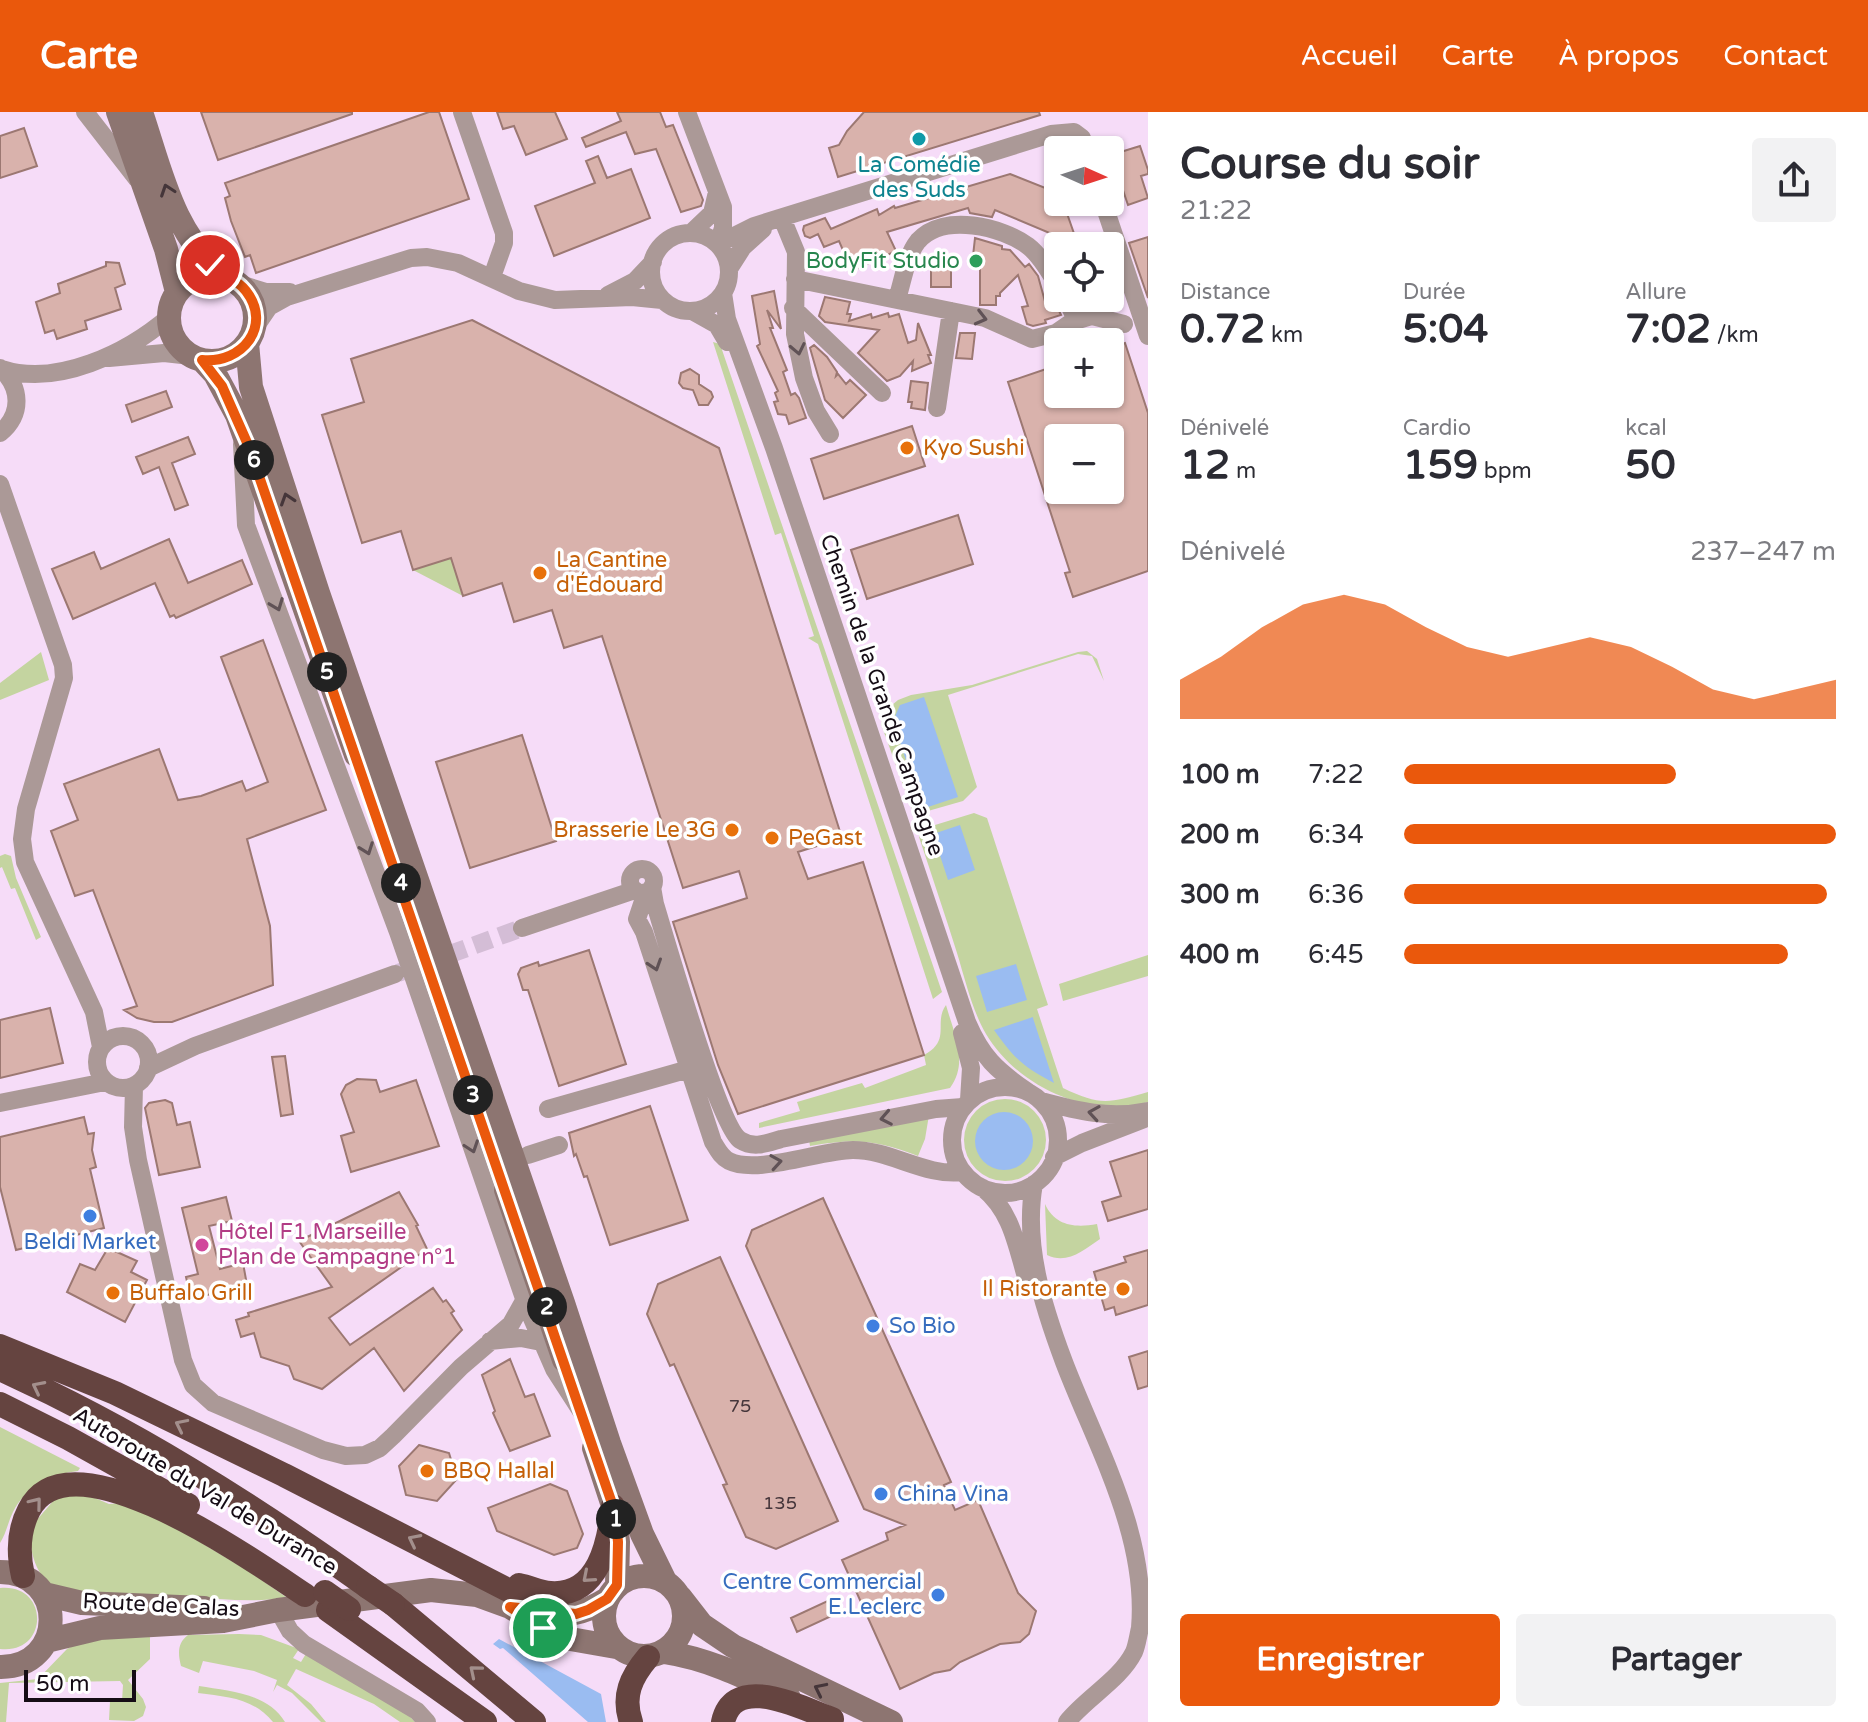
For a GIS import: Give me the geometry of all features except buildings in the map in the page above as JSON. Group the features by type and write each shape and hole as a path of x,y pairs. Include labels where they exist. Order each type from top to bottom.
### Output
{"highway":[{"path":"0,1346 115,1393 551,1612"},
{"name":"Autoroute du Val de Durance","path":"0,1369 164,1452 244,1501 393,1604 534,1722"},
{"name":"Autoroute du Val de Durance","path":"0,1404 68,1438 241,1537 327,1602 413,1657 487,1722"},
{"path":"12,1574 32,1504 40,1495 55,1488 89,1486 122,1491 155,1506 327,1602"},
{"path":"484,1576 548,1593 571,1590 588,1579 601,1564 613,1506"},
{"path":"631,1722 627,1705 630,1685 637,1670 656,1654"},
{"path":"723,1722 737,1699 755,1695 835,1720"}],"main road":[{"path":"118,112 177,292"},
{"path":"141,112 175,213 186,235 210,265 232,280 252,300 256,319 251,336 251,387 318,593 609,1443 642,1534 685,1611 683,1627 676,1641 656,1654"},
{"path":"232,280 214,274 194,278 177,292 169,317 175,340 197,358 222,386 242,426 583,1414 618,1530 612,1592 603,1616 606,1632 616,1647 631,1655 693,1656 722,1666 835,1720"},
{"path":"197,358 222,360 240,351 251,336"},
{"path":"0,1667 13,1667 38,1652 46,1641 51,1623 44,1594 35,1584 12,1574"},
{"path":"612,1592 632,1577 649,1576 672,1589 694,1618 733,1646 891,1722"},
{"name":"Route de Calas","path":"46,1641 100,1628 223,1621 278,1610 431,1590 477,1595 510,1607 559,1637 616,1647"},
{"name":"Route de Calas","path":"510,1607 576,1614 588,1610 612,1592"},
{"name":"Route de Calas","path":"44,1594 82,1603 278,1610"}],"street":[{"path":"85,112 144,188"},
{"path":"462,112 504,233 504,243 492,277"},
{"path":"687,112 720,200 723,228 718,244"},
{"path":"1045,136 1074,132 1079,136"},
{"path":"718,244 754,226 1044,136"},
{"path":"720,200 747,220 779,219"},
{"path":"691,233 712,213 720,200"},
{"path":"1108,216 1148,336"},
{"path":"251,336 269,307 313,288 411,258 427,257 446,259 534,296 555,300 632,297 662,300 671,306 692,311 704,309 715,303 723,293 729,269 753,235 779,219"},
{"path":"779,219 796,252 793,308 804,378 816,411 830,434"},
{"path":"897,299 912,251 919,240 929,232 949,226 987,229 1020,241 1035,252 1044,265"},
{"path":"597,298 635,281 671,238 691,233 718,244 729,269"},
{"path":"653,262 653,282 662,300"},
{"path":"795,279 985,318 1036,339 1092,316 1124,324"},
{"path":"232,280 273,293 313,288"},
{"name":"Chemin de la Grande Campagne","path":"723,293 727,319 774,448 967,1022 988,1061 1034,1096"},
{"path":"793,308 882,393"},
{"name":"Chemin de la Grande Campagne","path":"692,311 720,328 749,402 960,1024 971,1068 966,1104"},
{"path":"937,408 951,311"},
{"path":"1072,312 1076,320"},
{"path":"17,404 54,375 98,359 148,334 169,317"},
{"path":"98,359 164,353 197,358"},
{"path":"1,368 19,375 54,375"},
{"path":"0,433 14,416 17,404 11,378 1,368"},
{"path":"242,426 246,525 398,932 541,1342 583,1414"},
{"path":"1,484 63,665 64,678 22,825 25,862 94,1012 120,1036"},
{"path":"636,889 655,904 726,1122 738,1139 753,1145 764,1144 966,1104"},
{"path":"636,889 637,919 719,1153 729,1161 753,1165 853,1150 872,1152 946,1174 963,1172"},
{"path":"522,928 636,889"},
{"path":"148,1068 195,1046 395,974"},
{"path":"94,1012 100,1075 119,1085 133,1118 136,1146 183,1360 193,1385 213,1403 323,1450 346,1456 365,1455 380,1448 511,1324 525,1299"},
{"path":"0,1103 31,1095 79,1076 112,1037 135,1038 150,1048 163,1050 195,1046"},
{"path":"31,1095 119,1085 145,1075 148,1055 141,1043"},
{"path":"548,1109 689,1069"},
{"path":"1070,1720 1097,1690 1124,1644 1133,1611 1133,1563 1126,1532 1105,1478 1056,1369 1013,1229 1002,1208 963,1172 952,1146 952,1132 966,1104 982,1092 997,1087 1013,1087 1034,1096 1107,1116 1148,1111"},
{"path":"983,1188 1009,1192 1034,1184 1046,1172 1058,1142 1056,1127 1050,1113 1034,1096"},
{"path":"1054,1157 1148,1118"},
{"path":"528,1155 559,1145"},
{"path":"1034,1184 1029,1207 1030,1235 1038,1278 1064,1362 1135,1528 1146,1585 1144,1612 1135,1650 1119,1674 1097,1690"},
{"path":"490,1341 521,1338 541,1342"},
{"path":"278,1610 290,1631 304,1644 417,1711 427,1722"}],"green space":[{"path":"713,342 720,344 942,992 933,999 818,644 808,638 814,636 781,533 775,535"},
{"path":"451,558 463,596 413,570"},
{"path":"1087,651 1097,659 1104,681 1092,656 1078,654 948,695 977,787 963,801 914,815 881,724 885,711 898,700 911,695 972,685"},
{"path":"41,652 49,680 0,700 0,683"},
{"path":"974,813 987,818 1048,1005 1037,1009 1063,1088 1086,1098 1105,1101 1148,1092 1148,1102 1102,1106 1056,1094 1016,1069 999,1053 986,1034 973,1005 919,837 922,829"},
{"path":"0,856 11,856 16,878 41,937 36,940 15,888 11,889 0,868"},
{"path":"1148,955 1148,976 1063,1001 1059,984"},
{"path":"946,1005 959,1058 956,1078 950,1088 759,1128 759,1123 800,1111 797,1102 862,1083 865,1088 926,1065 924,1055 940,1037 942,1012"},
{"path":"997,1099 1013,1099 1028,1106 1039,1117 1046,1140 1043,1156 1034,1169 1013,1181 997,1181 982,1174 971,1163 964,1148 964,1132 971,1117 982,1106"},
{"path":"929,1115 918,1156 865,1142 810,1146 809,1140"},
{"path":"1045,1204 1054,1217 1066,1224 1097,1224 1100,1239 1068,1257 1047,1255"},
{"path":"0,1427 80,1468 40,1483 25,1495 13,1512 0,1543"},
{"path":"60,1493 88,1495 109,1504 123,1503 165,1521 286,1597 237,1600 104,1594 57,1588 43,1578 39,1570 32,1554 29,1529"},
{"path":"0,1588 16,1589 28,1596 35,1607 35,1631 28,1641 16,1648 0,1649"},
{"path":"188,1635 261,1635 299,1649 293,1658 301,1662 307,1652 405,1711 415,1722 400,1722 374,1704 296,1669 287,1685 311,1704 326,1722 321,1722 292,1693 277,1685 273,1692 277,1680 254,1671 203,1661 199,1673 181,1666 179,1649"},
{"path":"150,1637 150,1659 128,1680 143,1699 146,1707 143,1716 134,1721 109,1720 110,1701 122,1701 123,1685 120,1681 9,1683 6,1722 0,1722 0,1683 38,1679 67,1649 78,1643 107,1638"},
{"path":"199,1686 258,1699 278,1712 285,1722 273,1722 257,1708 239,1700 198,1693"}],"water":[{"path":"924,697 958,797 922,809 893,721 900,705"},
{"path":"960,825 975,870 948,880 933,834"},
{"path":"1016,964 1027,1000 987,1012 976,976"},
{"path":"1033,1017 1054,1083 1020,1061 994,1030"},
{"path":"1004,1112 1025,1120 1033,1141 1025,1162 1004,1170 983,1162 975,1141 983,1120"},
{"path":"499,1639 601,1694 606,1722 588,1722 503,1648 493,1644"}],"tunnel":[{"path":"398,973 522,928"}],"place":[{"name":"La Comédie des Suds","path":"919,139"},
{"name":"BodyFit Studio","path":"976,261"},
{"name":"Kyo Sushi","path":"907,448"},
{"name":"La Cantine d'Édouard","path":"540,573"},
{"name":"Brasserie Le 3G","path":"732,830"},
{"name":"PeGast","path":"772,838"},
{"name":"Beldi Market","path":"90,1216"},
{"name":"Hôtel F1 Marseille Plan de Campagne n°1","path":"202,1245"},
{"name":"Il Ristorante","path":"1123,1289"},
{"name":"Buffalo Grill","path":"113,1293"},
{"name":"So Bio","path":"873,1326"},
{"name":"BBQ Hallal","path":"427,1471"},
{"name":"China Vina","path":"881,1494"},
{"name":"Centre Commercial E.Leclerc","path":"938,1595"}],"route":[{"path":"210,265 247,291 256,319 251,336 240,351 222,360 202,360 222,386 249,447 615,1512 618,1530 617,1585 607,1599 576,1614 510,1607 543,1628"}]}
